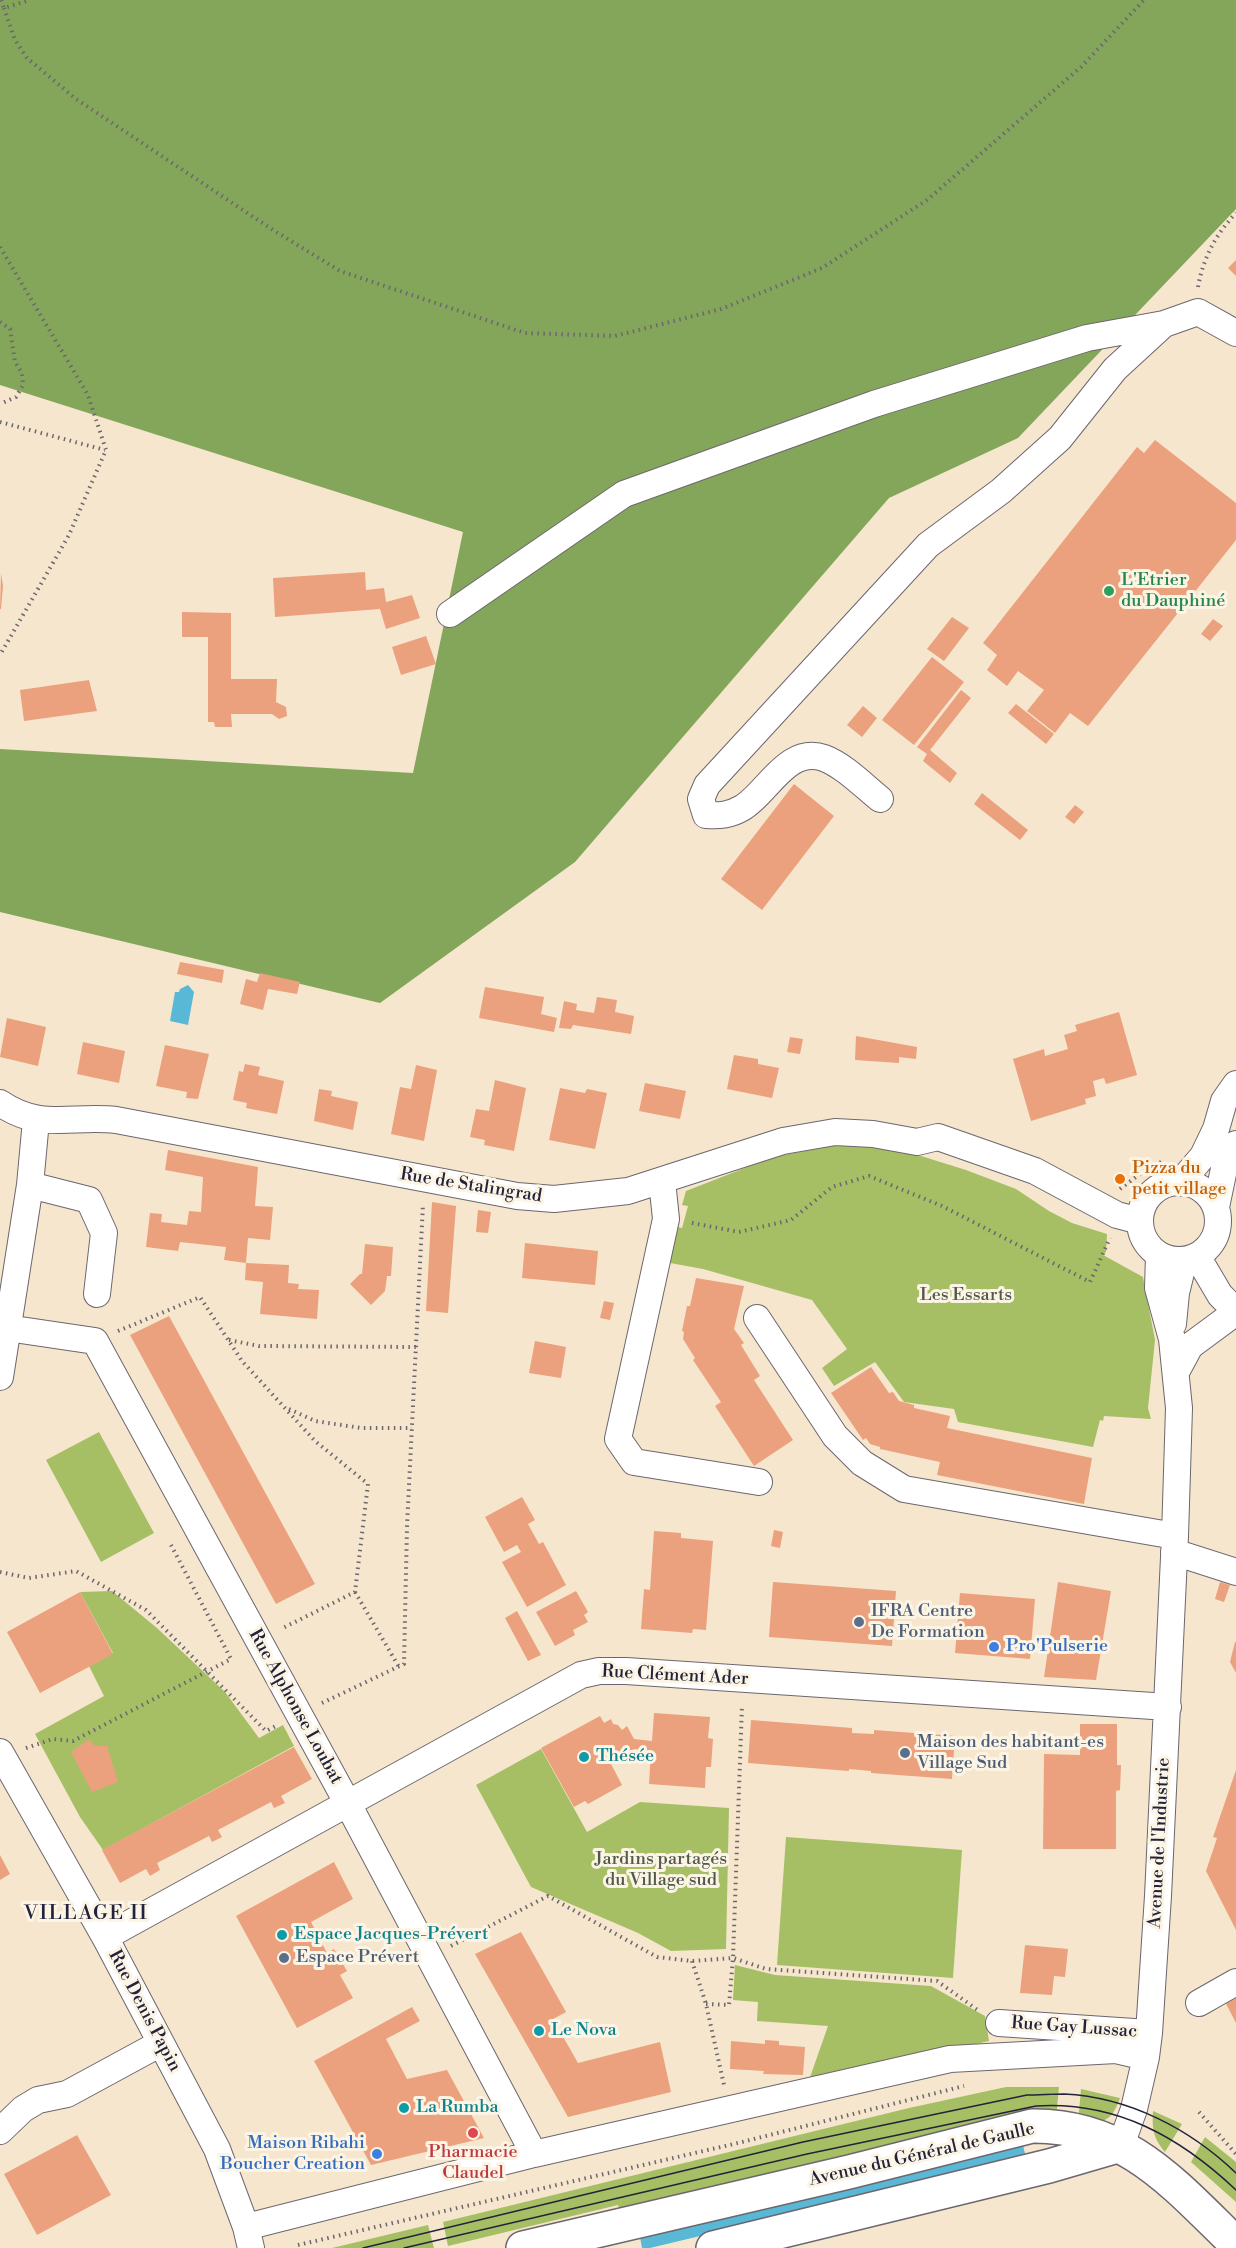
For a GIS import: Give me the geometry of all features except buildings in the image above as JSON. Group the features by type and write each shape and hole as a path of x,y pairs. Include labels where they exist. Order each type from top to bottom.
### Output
{"main road":[{"name":"Avenue du Général de Gaulle","path":"523,2248 556,2244 1032,2126 1057,2126 1121,2145 1164,2175 1236,2244"},
{"path":"713,2248 1049,2166 1121,2145"}],"street":[{"path":"450,614 624,494 874,404 1087,338 1164,324 1198,312 1236,333"},
{"path":"880,799 849,774 823,758 804,758 783,768 744,807 725,816 706,815 702,799 707,785 928,545 1001,491 1060,438 1114,369 1164,324"},
{"path":"1180,1183 1203,1156 1216,1129 1224,1101 1236,1084"},
{"name":"Rue de Stalingrad","path":"0,1104 15,1113 36,1120 92,1118 116,1120 427,1180 517,1196 554,1198 628,1191 783,1141 835,1132 873,1134 917,1142 938,1137 1035,1171 1129,1218"},
{"path":"0,1377 30,1185 36,1120"},
{"path":"1216,1207 1202,1190 1191,1184 1180,1183 1161,1187 1152,1193 1142,1211 1129,1218 1143,1234 1149,1246 1159,1255 1171,1260 1190,1258 1206,1250 1218,1230 1216,1207 1225,1164 1236,1144"},
{"path":"662,1181 666,1219 618,1439 634,1462 759,1482"},
{"path":"30,1185 89,1200 104,1233 97,1294"},
{"name":"Avenue de l'Industrie","path":"1121,2145 1134,2109 1148,2045 1158,1896 1174,1544 1179,1408 1172,1339 1158,1288 1159,1255"},
{"path":"1176,1372 1190,1346 1236,1312 1190,1258"},
{"name":"Avenue de l'Industrie","path":"1172,1339 1176,1293 1190,1258"},
{"path":"757,1318 835,1436 862,1463 904,1489 1174,1544 1236,1572"},
{"path":"7,1328 95,1341"},
{"name":"Rue Alphonse Loubat","path":"95,1341 348,1804 534,2154"},
{"name":"Rue Clément Ader","path":"105,1937 581,1675 599,1671 1167,1707"},
{"name":"Rue Denis Papin","path":"1,1754 105,1937 217,2149 248,2237"},
{"path":"1199,2003 1236,1982"},
{"name":"Rue Gay Lussac","path":"999,2023 1148,2045"},
{"path":"0,2131 23,2109 38,2100 67,2094 161,2043"},
{"path":"248,2237 534,2154 966,2057 1116,2050 1148,2045"}],"path":[{"path":"1,0 15,40 27,58 76,99 273,230 340,271 525,333 615,336 721,309 822,268 927,200 1081,67 1144,0"},
{"path":"3,8 30,0"},
{"path":"1198,312 1197,291 1201,272 1221,229 1236,213"},
{"path":"0,247 87,395 106,450 69,535 0,655"},
{"path":"0,322 10,329 15,362 22,374 22,385 16,397 0,404"},
{"path":"0,422 106,450"},
{"path":"666,1219 740,1232 791,1220 832,1186 868,1176 942,1206 1090,1282 1106,1250 1129,1218 1120,1188 1165,1160"},
{"path":"0,1572 29,1578 76,1571 146,1610 266,1731 404,1664 422,1207 427,1180"},
{"path":"95,1341 200,1297 242,1360 315,1441 368,1484 355,1592 399,1667"},
{"path":"228,1340 259,1346 416,1347"},
{"path":"286,1408 315,1420 361,1428 412,1428"},
{"path":"1,1754 53,1739 74,1741 231,1659 171,1545"},
{"path":"258,1640 355,1592"},
{"path":"706,2004 729,2005 733,1958 743,1679"},
{"path":"429,1957 548,1896 657,1957 692,1961 733,1958 766,1970 937,1981 999,2023"},
{"path":"692,1961 706,2004 738,2143"},
{"path":"298,2245 738,2143 969,2085"},
{"path":"1199,2112 1236,2154"}],"green space":[{"path":"0,0 1236,0 1236,209 1018,438 889,498 575,862 380,1003 0,912 0,749 413,773 463,532 0,385"},
{"name":"Les Essarts","path":"843,1144 878,1145 966,1170 1016,1189 1072,1223 1107,1234 1106,1252 1103,1255 1143,1277 1155,1340 1148,1408 1151,1419 1104,1416 1103,1421 1100,1420 1093,1447 958,1422 954,1409 904,1402 875,1362 834,1386 822,1368 847,1349 812,1300 703,1269 670,1263 678,1227 682,1228 688,1206 682,1205 686,1191 773,1157"},
{"path":"99,1432 154,1533 101,1562 46,1460"},
{"path":"112,1591 157,1628 225,1692 259,1738 283,1725 294,1746 103,1850 80,1817 35,1734 104,1696 89,1666 113,1653 80,1592"},
{"name":"Jardins partagés du Village sud","path":"541,1749 587,1832 640,1802 729,1808 726,1949 671,1951 638,1933 531,1887 476,1785"},
{"path":"786,1837 962,1850 953,1978 777,1965"},
{"path":"735,1965 775,1975 931,1986 985,2016 989,2041 808,2083 828,2026 757,2021 758,2002 733,2000"},
{"path":"1006,2087 1059,2087 1056,2118 622,2217 618,2205 448,2246 443,2222 909,2108"},
{"path":"1081,2089 1120,2098 1113,2112 1105,2120 1078,2123"},
{"path":"1153,2111 1182,2124 1165,2152 1154,2133"},
{"path":"1205,2137 1236,2162 1236,2202 1191,2162"},
{"path":"428,2225 434,2248 332,2248"}],"water":[{"path":"188,985 194,992 188,1025 170,1021 175,992 179,992"},
{"path":"1023,2145 1026,2158 650,2248 642,2248 640,2237"}],"tram line":[{"path":"363,2248 803,2142 1027,2095 1088,2096 1135,2109 1179,2129 1236,2173"},
{"path":"404,2248 807,2154 1036,2106 1065,2106 1093,2110 1120,2116 1145,2126 1192,2154 1236,2190"}],"place":[{"name":"L'Etrier du Dauphiné","path":"1109,591"},
{"name":"Pizza du petit village","path":"1120,1179"},
{"name":"IFRA Centre De Formation","path":"859,1622"},
{"name":"Pro'Pulserie","path":"994,1647"},
{"name":"Maison des habitant-es Village Sud","path":"905,1753"},
{"name":"Thésée","path":"584,1757"},
{"name":"Espace Jacques-Prévert","path":"282,1935"},
{"name":"Espace Prévert","path":"284,1958"},
{"name":"Le Nova","path":"539,2031"},
{"name":"La Rumba","path":"404,2108"},
{"name":"Pharmacie Claudel","path":"473,2133"},
{"name":"Maison Ribahi Boucher Creation","path":"377,2154"}],"district":[{"name":"VILLAGE II","path":"86,1914"}]}
